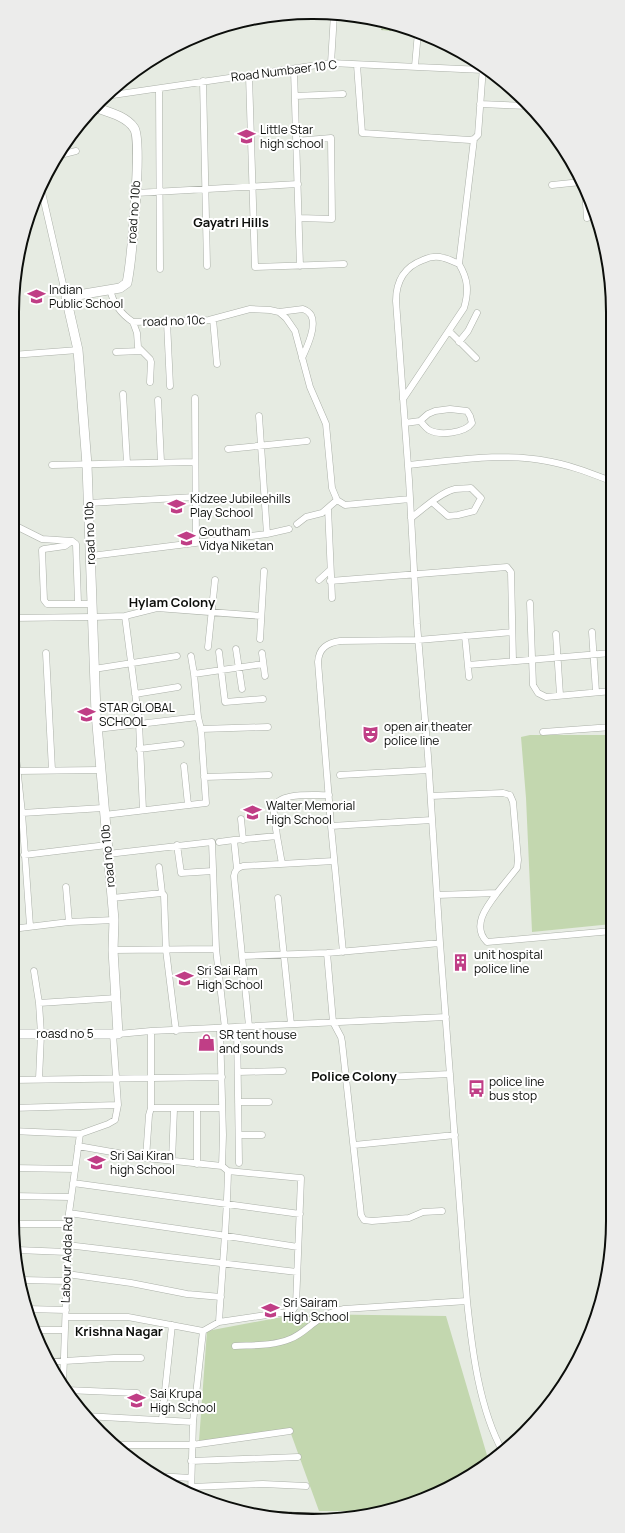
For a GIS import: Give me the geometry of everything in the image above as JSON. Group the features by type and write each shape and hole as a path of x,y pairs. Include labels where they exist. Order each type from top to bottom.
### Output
{"street":[{"path":"331,63 334,20"},
{"path":"415,66 417,38"},
{"name":"Road Numbaer 10 C","path":"116,94 203,81 294,70 331,63 476,68"},
{"path":"357,65 362,133 474,139"},
{"path":"294,70 300,266"},
{"path":"403,399 464,308 467,299 468,291 466,280 459,264 474,139 478,135 483,73"},
{"path":"249,76 254,187 255,267 344,264"},
{"path":"203,81 207,266"},
{"path":"159,88 160,269"},
{"path":"295,96 343,94"},
{"path":"480,104 521,106"},
{"name":"road no 10b","path":"101,109 117,115 128,122 135,129 137,145 136,193 130,271 127,283 120,288 66,297 78,350 87,465 97,729 114,920 113,950 117,998 116,1034"},
{"path":"296,141 331,138 332,219 299,218"},
{"path":"65,154 76,151"},
{"path":"552,185 576,182"},
{"path":"136,193 298,184"},
{"path":"43,196 66,297"},
{"path":"586,205 587,218"},
{"path":"459,264 444,258 436,257 426,258 414,263 406,270 400,279 396,291 396,302 408,465 418,640 431,796 440,943 467,1300 471,1337 484,1404 495,1439 499,1447"},
{"name":"road no 10c","path":"110,289 120,312 133,322 167,322 213,319 250,308 279,312 303,309 311,315 313,321 310,340 302,358"},
{"path":"279,312 286,318 295,331 310,387 326,424 332,488 336,500 345,505 410,499"},
{"path":"459,342 468,331 477,313"},
{"path":"213,319 217,364"},
{"path":"133,322 137,333 138,347 152,362 150,382"},
{"path":"167,322 170,386"},
{"path":"448,332 476,358"},
{"path":"19,354 78,350"},
{"path":"116,352 142,351"},
{"path":"123,394 127,463"},
{"path":"195,398 196,543"},
{"path":"158,400 161,462"},
{"path":"405,423 420,421 432,412 450,409 467,411 472,423 460,430 438,433 430,430 420,421"},
{"path":"259,416 267,534"},
{"path":"228,449 307,441"},
{"path":"408,465 487,458 536,459 578,468 606,479"},
{"path":"52,465 195,462"},
{"path":"411,518 432,502 456,489 471,488 481,498 474,511 458,515 447,515 432,502"},
{"path":"89,503 195,497"},
{"path":"297,524 306,517 322,513 336,500"},
{"path":"328,508 330,581 332,598"},
{"path":"19,528 42,539 72,541 76,544 78,603"},
{"path":"91,556 267,534 289,529"},
{"path":"72,541 65,546 42,550 44,600 47,604 92,604"},
{"path":"330,581 509,568 513,661"},
{"path":"319,580 330,570"},
{"path":"260,639 264,571"},
{"path":"208,647 215,580"},
{"path":"530,603 533,685 538,693 543,696 606,691"},
{"path":"19,618 125,616 157,608 261,616"},
{"path":"125,616 139,723 143,810"},
{"path":"343,952 331,826 318,662 319,654 324,647 331,642 418,640 512,632"},
{"path":"592,632 596,692"},
{"path":"556,634 560,695"},
{"path":"465,636 469,677"},
{"path":"236,649 242,689"},
{"path":"219,652 220,671 225,702 263,699"},
{"path":"46,653 52,770"},
{"path":"262,653 265,676"},
{"path":"468,665 606,654"},
{"path":"94,669 177,656"},
{"path":"22,813 143,810 206,803 200,729 191,656"},
{"path":"194,674 264,664"},
{"path":"135,694 178,687"},
{"path":"97,729 198,717"},
{"path":"200,729 268,727"},
{"path":"543,732 606,727"},
{"path":"139,749 181,744"},
{"path":"184,766 188,805"},
{"path":"19,771 100,770"},
{"path":"340,775 429,770"},
{"path":"204,777 269,775"},
{"path":"19,788 30,926"},
{"path":"431,796 510,794 513,802 518,864 517,868 484,909 482,918 482,933 488,942 606,932"},
{"path":"282,864 274,812 275,806 279,800 291,796 329,795"},
{"path":"241,819 243,840"},
{"path":"331,826 432,820"},
{"path":"219,842 277,836"},
{"path":"234,840 236,870 234,876 249,1026"},
{"path":"24,855 212,842 216,949 222,1028 222,1166"},
{"path":"177,845 181,873 213,871"},
{"path":"236,870 243,866 334,861"},
{"path":"159,867 162,892 164,895 166,950 176,1031"},
{"path":"66,887 69,922"},
{"path":"112,898 162,892"},
{"path":"437,895 497,893"},
{"path":"278,898 291,1024"},
{"path":"19,928 69,922 114,920"},
{"path":"243,956 343,952 440,943"},
{"path":"113,950 216,949"},
{"path":"327,953 332,1022 342,1037 354,1145 359,1208 363,1219 372,1222 409,1218 423,1212 442,1211"},
{"path":"34,970 39,1003 41,1034 39,1079"},
{"path":"39,1003 117,998"},
{"path":"19,1131 80,1134 115,1120 118,1105 116,1078 116,1034 446,1017"},
{"path":"237,1027 239,1163"},
{"path":"146,1158 149,1115 151,1108 151,1031"},
{"name":"roasd no 5","path":"19,1034 116,1034"},
{"path":"238,1072 283,1071"},
{"path":"362,1078 450,1074"},
{"path":"19,1080 222,1077"},
{"path":"238,1102 269,1102"},
{"path":"19,1108 118,1105"},
{"path":"151,1108 222,1108"},
{"path":"197,1164 198,1108"},
{"path":"172,1161 174,1109"},
{"name":"Labour Adda Rd","path":"63,1376 68,1224 80,1134"},
{"path":"239,1135 262,1135"},
{"path":"354,1145 455,1135"},
{"path":"66,1317 120,1316 203,1331 219,1322 293,1310 296,1305 302,1178 228,1171 222,1166 146,1158 78,1146"},
{"path":"19,1168 75,1169"},
{"path":"219,1322 222,1264 226,1236 228,1171"},
{"path":"73,1183 300,1214"},
{"path":"19,1196 71,1197"},
{"path":"69,1213 298,1247"},
{"path":"19,1224 68,1224"},
{"path":"67,1245 297,1272"},
{"path":"21,1250 67,1252"},
{"path":"67,1274 132,1283 187,1294 220,1297"},
{"path":"25,1280 66,1281"},
{"path":"235,1346 266,1344 291,1339 303,1332 320,1318 344,1309 467,1300"},
{"path":"33,1309 66,1310"},
{"path":"162,1419 172,1325"},
{"path":"40,1330 65,1330"},
{"path":"191,1488 193,1422 203,1331"},
{"path":"55,1362 108,1358 140,1358"},
{"path":"73,1390 137,1393"},
{"path":"94,1416 162,1419 193,1422"},
{"path":"124,1445 192,1445 290,1431"},
{"path":"191,1461 298,1457"},
{"path":"169,1477 191,1478"},
{"path":"195,1490 263,1484 306,1486"}],"green space":[{"path":"381,28 391,30 391,31 381,30"},
{"path":"530,735 606,735 606,925 532,932 526,798 521,737"},
{"path":"298,1314 446,1316 487,1456 476,1465 442,1484 407,1498 388,1504 351,1511 319,1511 290,1431 199,1441 207,1331"}],"place":[{"name":"Little Star high school","path":"247,137"},
{"name":"Indian Public School","path":"36,297"},
{"name":"Kidzee Jubileehills Play School","path":"177,506"},
{"name":"Goutham Vidya Niketan","path":"186,539"},
{"name":"STAR GLOBAL SCHOOL","path":"86,715"},
{"name":"open air theater police line","path":"371,734"},
{"name":"Walter Memorial High School","path":"253,813"},
{"name":"unit hospital police line","path":"461,962"},
{"name":"Sri Sai Ram High School","path":"184,978"},
{"name":"SR tent house and sounds","path":"206,1042"},
{"name":"police line bus stop","path":"476,1089"},
{"name":"Sri Sai Kiran high School","path":"97,1163"},
{"name":"Sri Sairam High School","path":"270,1310"},
{"name":"Sai Krupa High School","path":"137,1401"}],"district":[{"name":"Gayatri Hills","path":"231,222"},
{"name":"Hylam Colony","path":"172,602"},
{"name":"Police Colony","path":"354,1076"},
{"name":"Krishna Nagar","path":"119,1331"}]}
